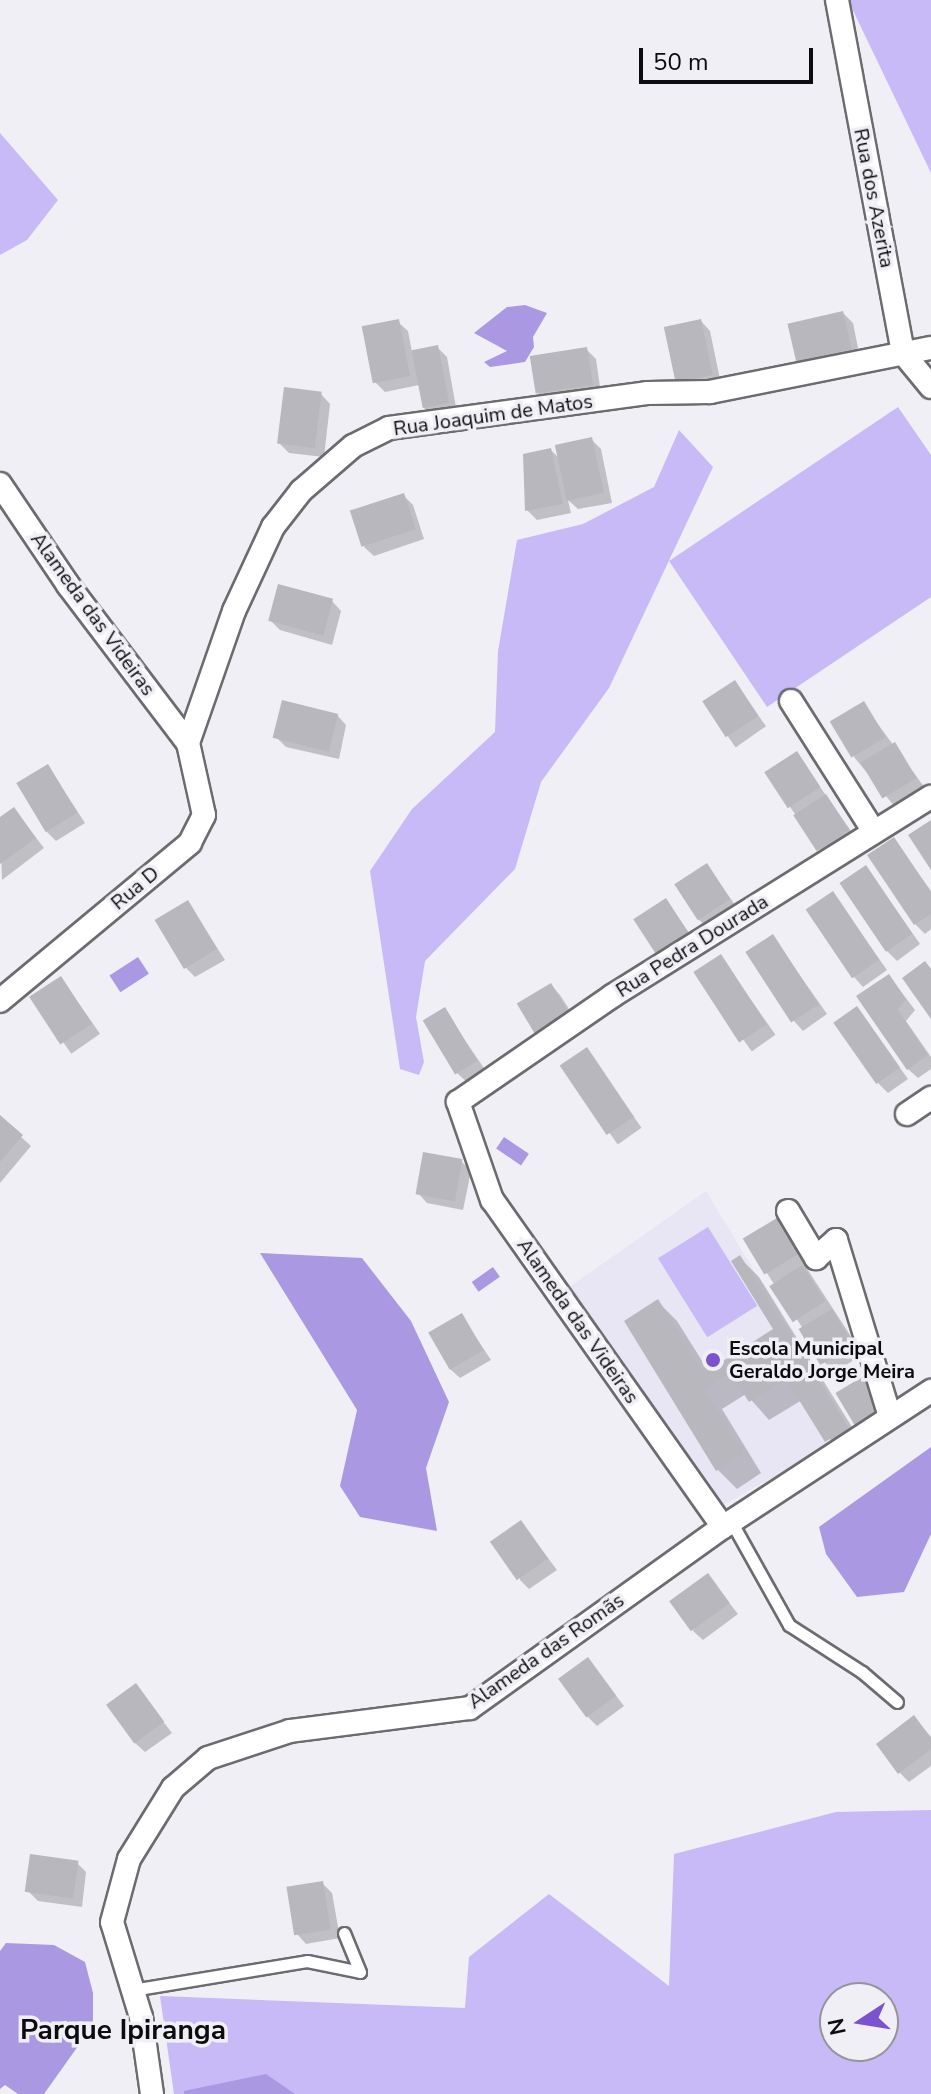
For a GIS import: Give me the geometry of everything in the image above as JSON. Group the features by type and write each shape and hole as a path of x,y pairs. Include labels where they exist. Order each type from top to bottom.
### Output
{"street":[{"name":"Rua dos Azerita","path":"837,0 903,353 931,387"},
{"name":"Rua Joaquim de Matos","path":"188,743 234,611 273,527 301,491 353,446 389,428 647,393 710,392 931,348"},
{"name":"Alameda das Videiras","path":"0,484 68,585 188,743"},
{"path":"791,701 874,832"},
{"name":"Rua D","path":"0,1001 190,843 204,815 188,743"},
{"name":"Rua Pedra Dourada","path":"458,1102 612,996 931,797"},
{"path":"907,1114 931,1098"},
{"name":"Alameda das Videiras","path":"458,1102 492,1200 727,1525"},
{"path":"788,1211 816,1258 836,1240 890,1417"},
{"name":"Alameda das Romãs","path":"152,2094 141,2017 112,1922 129,1859 173,1788 208,1758 290,1731 470,1708 727,1525 931,1391"}],"lane":[{"path":"727,1525 789,1625 862,1672 897,1702"},
{"path":"132,1990 307,1961 360,1972 344,1933"}],"shaded area":[{"path":"848,0 931,0 931,173"},
{"path":"0,133 58,200 27,240 0,255"},
{"path":"525,305 547,313 533,337 534,347 525,362 490,367 484,362 507,351 474,333 507,307"},
{"path":"898,407 931,455 931,597 767,707 669,561"},
{"path":"679,430 713,467 609,688 541,782 515,869 425,961 416,1017 424,1062 419,1075 400,1069 370,871 412,809 495,732 498,651 517,540 583,524 654,487"},
{"path":"138,957 149,974 120,992 109,976"},
{"path":"504,1137 529,1154 521,1165 496,1149"},
{"name":"Escola Municipal Geraldo Jorge Meira","path":"706,1191 852,1433 720,1507 568,1288"},
{"path":"708,1227 757,1306 707,1337 658,1258"},
{"path":"260,1253 362,1258 411,1321 449,1402 426,1468 437,1531 360,1517 340,1486 357,1410"},
{"path":"493,1267 500,1277 479,1292 472,1282"},
{"path":"931,1447 931,1534 904,1592 857,1597 826,1554 819,1527"},
{"path":"931,1810 931,2094 174,2094 160,1996 465,2008 469,1957 549,1894 669,1986 674,1854 836,1812"},
{"path":"6,1943 54,1945 85,1962 93,1993 93,2025 44,2094 18,2094 5,2085 0,2089 0,1951"},
{"path":"266,2074 295,2094 184,2094 184,2091"}],"building":[{"path":"843,311 852,349 796,362 787,324"},
{"path":"399,319 410,376 373,383 362,326"},
{"path":"701,319 713,375 676,383 664,327"},
{"path":"438,345 449,403 423,408 411,350"},
{"path":"587,347 593,385 536,394 530,356"},
{"path":"284,387 322,392 315,448 277,444"},
{"path":"592,437 604,493 567,501 555,445"},
{"path":"551,448 563,504 525,511 523,454"},
{"path":"404,493 416,529 362,547 350,511"},
{"path":"278,584 333,599 323,635 268,621"},
{"path":"735,680 758,716 726,737 702,701"},
{"path":"282,700 338,714 329,752 273,738"},
{"path":"864,701 886,737 851,758 830,722"},
{"path":"895,742 917,778 882,799 861,763"},
{"path":"797,751 820,787 788,808 764,772"},
{"path":"48,764 77,813 46,832 16,783"},
{"path":"826,794 849,830 817,851 793,815"},
{"path":"14,807 36,838 0,864 0,817"},
{"path":"931,820 931,870 908,835"},
{"path":"894,837 931,892 931,914 914,925 867,855"},
{"path":"707,863 730,899 698,920 674,884"},
{"path":"866,865 912,934 886,952 839,883"},
{"path":"833,891 879,960 852,978 806,909"},
{"path":"666,898 689,934 657,955 633,919"},
{"path":"188,900 217,949 184,969 155,920"},
{"path":"773,934 819,1004 791,1022 745,952"},
{"path":"721,954 767,1024 739,1042 693,972"},
{"path":"925,961 931,969 931,1019 902,978"},
{"path":"889,974 906,999 898,1010 928,1055 907,1070 856,996"},
{"path":"61,976 92,1024 60,1045 29,997"},
{"path":"551,983 573,1019 538,1040 517,1004"},
{"path":"857,1006 900,1067 876,1084 833,1023"},
{"path":"445,1007 477,1061 455,1074 423,1020"},
{"path":"587,1047 634,1117 607,1135 560,1065"},
{"path":"0,1115 23,1135 0,1162"},
{"path":"423,1152 462,1159 455,1201 416,1194"},
{"path":"777,1218 799,1254 764,1275 743,1239"},
{"path":"740,1255 848,1428 825,1442 786,1379 749,1402 730,1373 704,1389 744,1453 716,1471 624,1321 658,1299 704,1373 773,1329 731,1261"},
{"path":"802,1265 825,1301 793,1322 769,1286"},
{"path":"832,1309 854,1345 820,1365 799,1329"},
{"path":"462,1313 484,1350 450,1370 428,1332"},
{"path":"862,1377 882,1410 856,1426 835,1393"},
{"path":"521,1520 548,1559 517,1580 490,1542"},
{"path":"708,1573 730,1603 691,1631 669,1601"},
{"path":"588,1657 616,1696 586,1718 558,1679"},
{"path":"136,1683 164,1722 134,1744 106,1705"},
{"path":"914,1715 931,1738 931,1749 898,1774 876,1744"},
{"path":"30,1854 79,1861 73,1898 25,1892"},
{"path":"323,1881 331,1929 294,1935 286,1887"}],"place":[{"name":"Escola Municipal Geraldo Jorge Meira","path":"713,1360"}],"district":[{"name":"Parque Ipiranga","path":"123,2030"}]}
